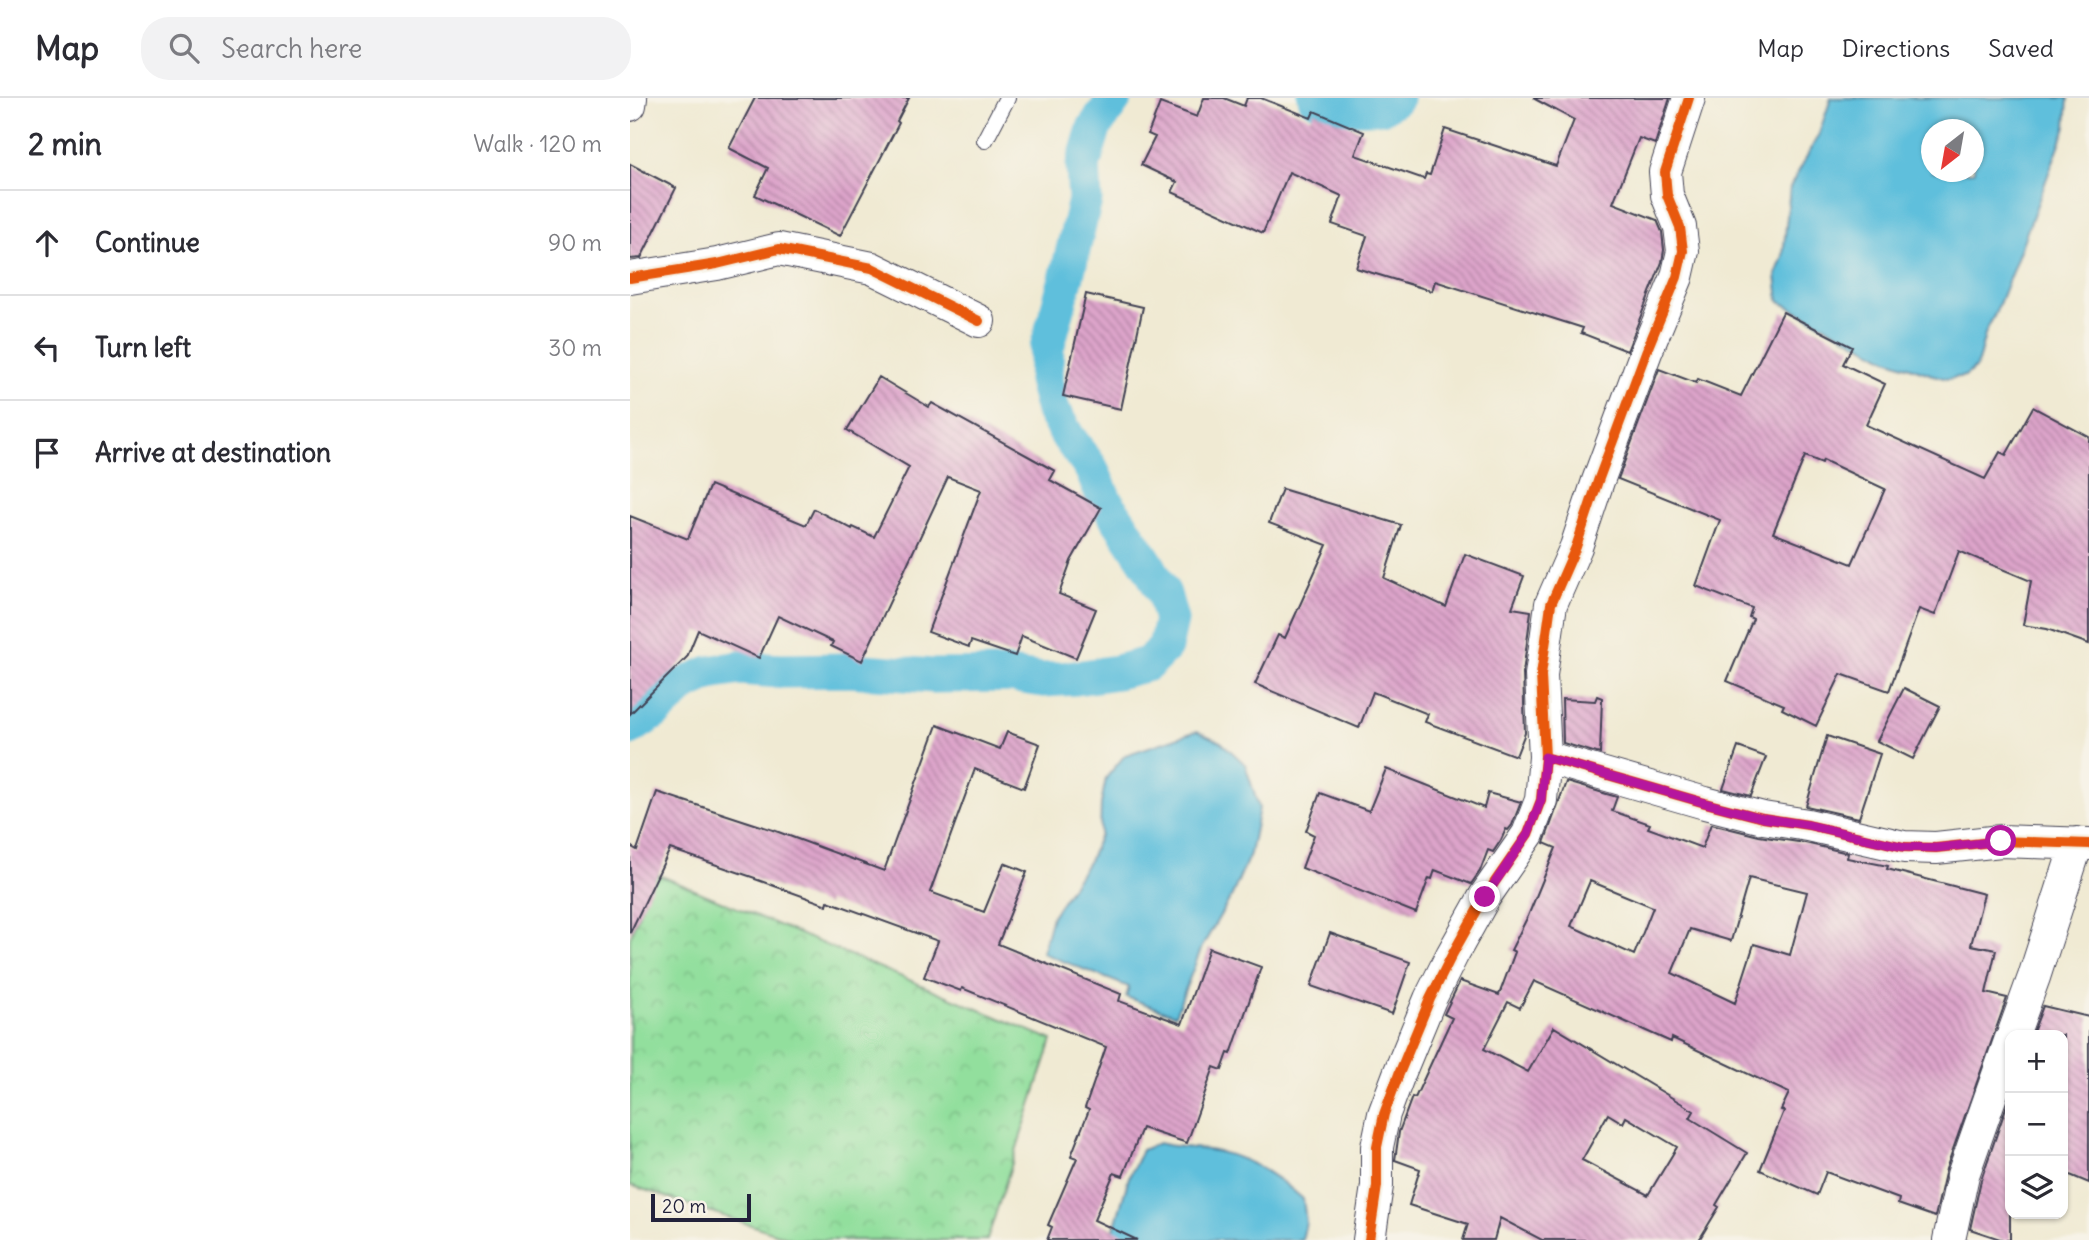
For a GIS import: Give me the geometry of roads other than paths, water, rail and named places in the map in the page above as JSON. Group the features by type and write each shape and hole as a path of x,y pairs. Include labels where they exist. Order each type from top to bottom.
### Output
{"street":[{"path":"630,105 631,98"},
{"path":"1369,1240 1377,1186 1377,1147 1384,1114 1399,1074 1430,999 1452,955 1485,897 1528,834 1541,800 1545,757 1541,675 1551,604 1576,547 1646,352 1677,277 1683,251 1680,227 1667,195 1665,172 1689,98"},
{"path":"630,278 718,264 779,249 872,268 979,321"},
{"path":"1545,757 1763,818 1808,825 1904,847 1936,848 2001,841 2083,844 2014,1030"},
{"path":"1950,1240 1963,1175 2005,1055"}],"lane":[{"path":"985,141 1007,98"}],"water":[{"path":"1831,98 2068,98 2066,127 2011,274 1986,331 1977,366 1965,376 1947,379 1887,359 1779,301 1776,275 1783,256 1790,187 1819,134"},
{"path":"1197,731 1221,742 1245,764 1259,808 1250,854 1232,895 1202,947 1175,1015 1126,997 1129,987 1042,953 1052,916 1090,859 1100,835 1101,804 1106,778 1125,755"},
{"path":"1158,1143 1230,1155 1281,1181 1303,1199 1306,1222 1302,1240 1111,1240 1129,1177 1142,1150"}],"waterway":[{"path":"630,728 657,711 684,685 709,673 740,668 780,671 848,670 934,676 1009,675 1043,680 1117,672 1148,664 1165,647 1171,620 1164,594 1105,500 1091,468 1053,411 1045,380 1047,348 1085,200 1083,166 1094,128 1115,98"},
{"path":"1315,98 1351,107 1382,107 1396,98"}]}
